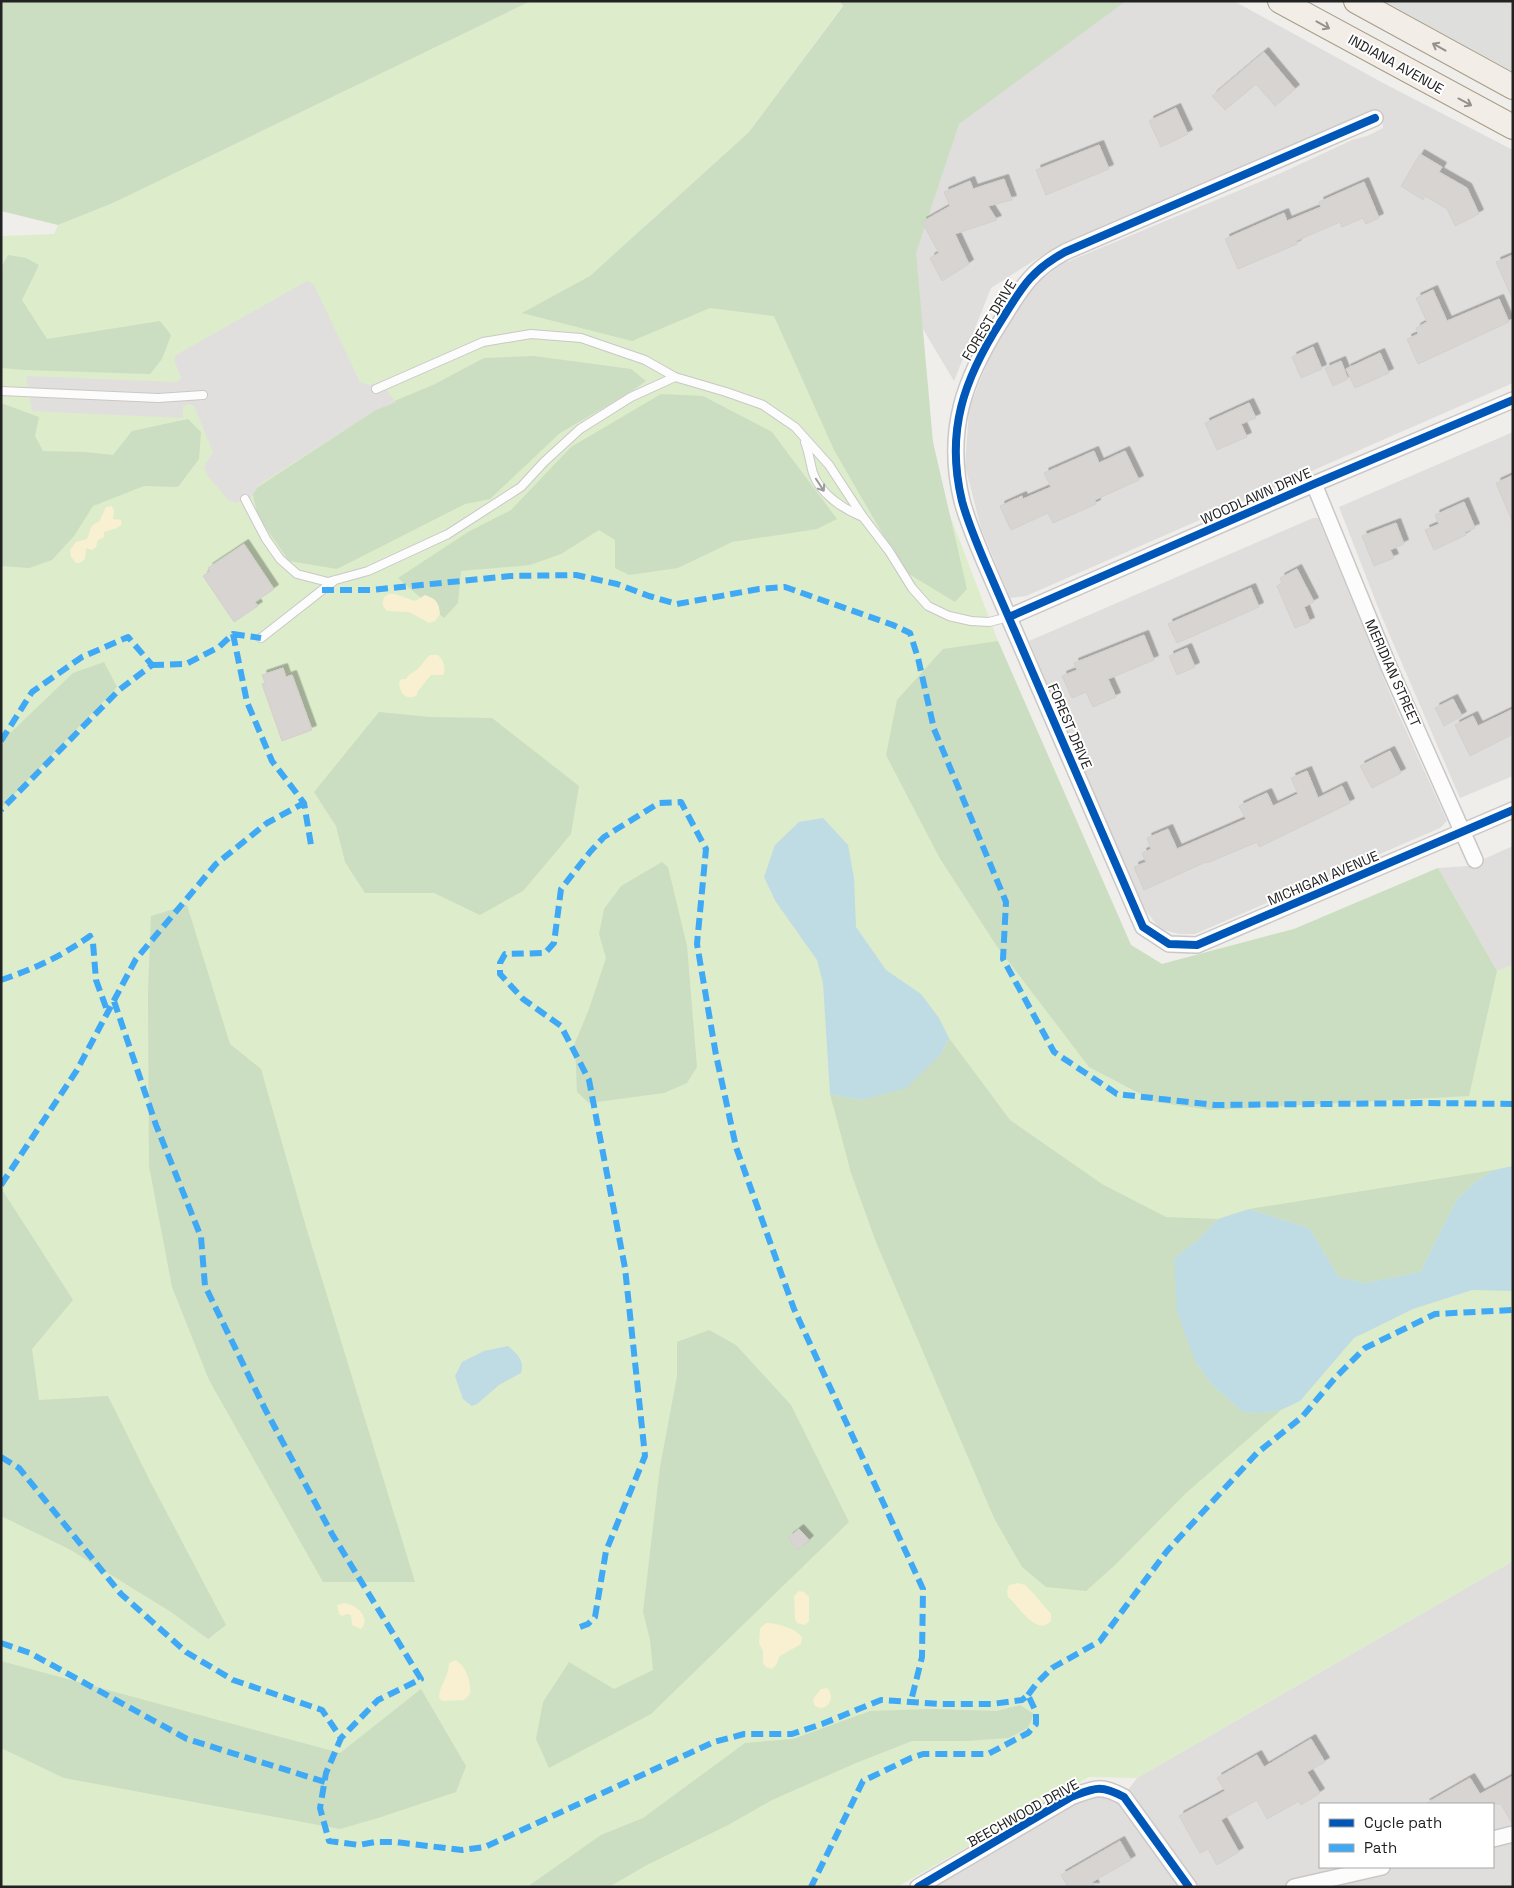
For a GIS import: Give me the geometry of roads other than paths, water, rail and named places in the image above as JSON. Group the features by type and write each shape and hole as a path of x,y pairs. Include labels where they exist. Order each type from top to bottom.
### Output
{"main road":[{"name":"INDIANA AVENUE","path":"1280,1 1513,128"},
{"path":"1356,1 1513,87"}],"street":[{"name":"FOREST DRIVE","path":"1143,927 969,523 962,500 957,466 956,433 961,402 973,370 989,339 1022,286 1033,273 1048,262 1065,252 1375,118"},
{"name":"WOODLAWN DRIVE","path":"1010,617 1314,484 1513,400"},
{"name":"MERIDIAN STREET","path":"1314,484 1389,667 1476,860"},
{"name":"MICHIGAN AVENUE","path":"1143,927 1169,944 1197,945 1513,810"},
{"name":"BEECHWOOD DRIVE","path":"918,1887 1071,1797 1092,1789 1109,1788 1124,1797 1189,1887"},
{"path":"1494,1839 1513,1834"},
{"path":"1294,1887 1378,1868"}],"lane":[{"path":"376,389 483,342 531,334 581,338 646,360 675,377 763,405 794,427 829,465 863,517 889,551 912,588 928,606 949,616 971,621 989,622 1010,617"},
{"path":"245,499 266,539 280,559 297,574 328,582 368,571 448,534 521,487 544,462 580,429 631,397 675,377"},
{"path":"1,391 158,398 203,395"},
{"path":"805,440 813,474 821,489 830,498 863,517"},
{"path":"261,638 337,579"}],"water":[{"path":"823,818 848,845 854,878 856,927 886,970 921,994 939,1018 949,1038 941,1054 906,1088 861,1100 830,1094 823,983 817,960 776,902 764,877 775,845 799,822"},
{"path":"1513,1166 1513,1291 1472,1290 1413,1309 1354,1338 1300,1401 1281,1410 1263,1413 1243,1412 1212,1385 1195,1361 1177,1312 1174,1258 1199,1239 1218,1219 1249,1209 1309,1228 1339,1277 1365,1283 1420,1272 1457,1199 1475,1182 1494,1170"},
{"path":"508,1346 521,1361 521,1373 499,1385 472,1406 463,1399 455,1376 462,1362 484,1351"}]}
